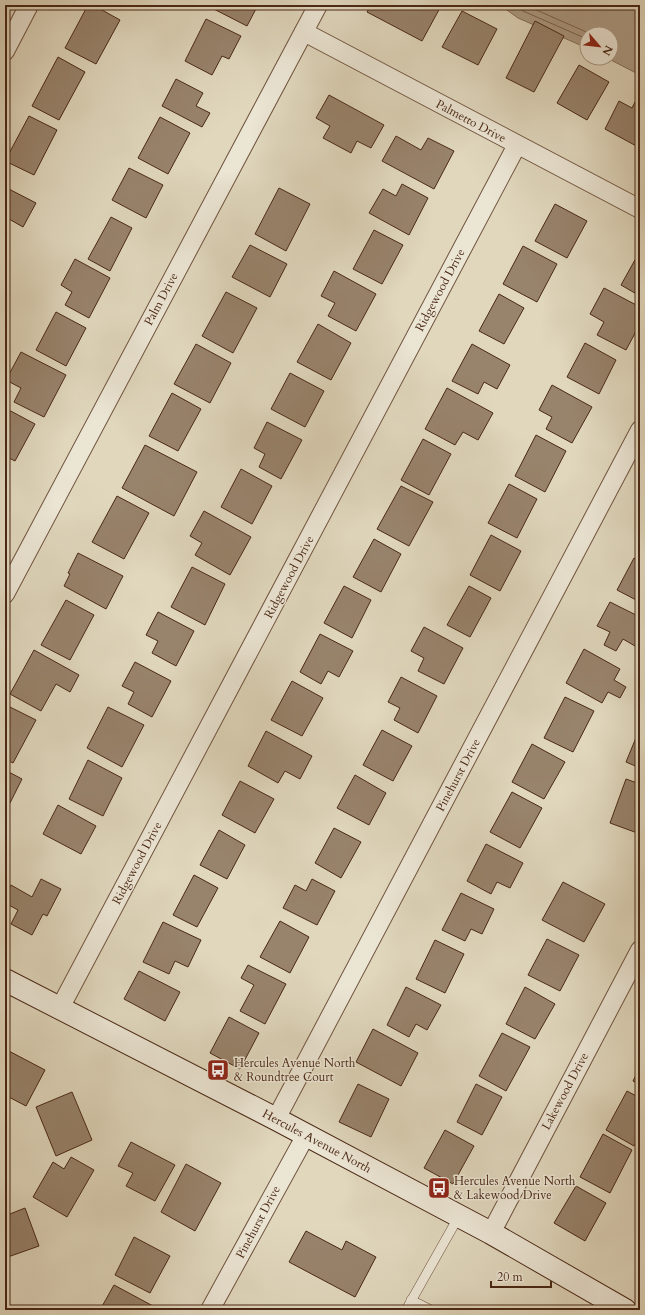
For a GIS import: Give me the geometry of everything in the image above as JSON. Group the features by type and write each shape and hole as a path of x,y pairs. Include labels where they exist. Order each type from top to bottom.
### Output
{"street":[{"path":"5,51 29,5"},
{"name":"Palm Drive","path":"5,594 318,5"},
{"name":"Palmetto Drive","path":"304,32 517,146 640,209"},
{"name":"Ridgewood Drive","path":"60,1008 517,146"},
{"name":"Pinehurst Drive","path":"276,1119 640,430"},
{"name":"Lakewood Drive","path":"490,1232 640,950"},
{"name":"Hercules Avenue North","path":"5,980 306,1134 490,1232 625,1310"},
{"name":"Pinehurst Drive","path":"210,1310 306,1134"}],"lane":[{"path":"406,1310 459,1216"},
{"path":"412,1300 431,1310"}],"water":[{"path":"500,5 640,5 640,75 619,64 619,26 579,26 579,45 518,18"}],"building":[{"path":"88,5 93,5 120,20 96,64 65,48"},
{"path":"206,5 258,5 247,26"},
{"path":"371,5 441,6 422,41 367,12"},
{"path":"462,11 497,29 478,65 442,47"},
{"path":"206,19 241,36 229,59 222,56 212,75 185,61"},
{"path":"535,21 564,36 534,92 506,78"},
{"path":"58,57 85,72 59,120 32,106"},
{"path":"579,65 609,82 587,120 557,103"},
{"path":"176,79 203,93 196,106 210,113 202,127 162,106"},
{"path":"639,94 640,148 605,129 619,101 632,108"},
{"path":"329,95 384,125 371,148 357,141 351,153 323,138 330,126 316,118"},
{"path":"29,116 57,130 34,175 5,161"},
{"path":"160,117 190,133 168,174 138,158"},
{"path":"396,136 421,150 428,138 454,151 434,189 382,161"},
{"path":"129,168 163,185 146,218 112,200"},
{"path":"402,184 428,198 409,235 369,213 383,189 396,196"},
{"path":"5,187 36,203 23,227 9,219 5,226"},
{"path":"279,188 310,204 286,251 255,234"},
{"path":"555,204 587,221 567,258 535,241"},
{"path":"111,217 132,228 110,271 88,259"},
{"path":"374,230 403,245 382,284 353,269"},
{"path":"250,245 287,264 270,297 232,277"},
{"path":"523,246 557,264 537,302 503,284"},
{"path":"636,258 640,260 640,296 621,285"},
{"path":"75,259 110,278 89,318 65,305 72,292 61,285"},
{"path":"334,271 376,294 356,331 328,316 335,303 321,296"},
{"path":"604,288 640,307 640,324 626,350 597,335 604,322 590,314"},
{"path":"226,292 257,308 233,353 202,336"},
{"path":"499,294 524,308 504,344 479,331"},
{"path":"56,312 86,328 66,366 36,350"},
{"path":"318,324 351,343 331,380 297,362"},
{"path":"585,343 616,360 599,394 567,377"},
{"path":"196,344 231,363 210,403 174,384"},
{"path":"472,344 510,365 497,389 484,382 478,394 452,381"},
{"path":"21,352 66,375 44,417 14,402 21,388 6,380"},
{"path":"290,373 324,391 305,427 271,409"},
{"path":"552,385 592,407 572,443 546,429 552,417 539,410"},
{"path":"447,388 493,413 478,440 463,432 455,445 425,429"},
{"path":"172,393 201,409 178,451 149,436"},
{"path":"5,408 35,424 15,461 5,456"},
{"path":"267,422 302,440 281,479 259,467 265,454 254,448"},
{"path":"536,435 566,451 545,492 515,476"},
{"path":"423,439 451,454 429,495 401,480"},
{"path":"145,445 197,472 174,516 122,488"},
{"path":"241,469 272,486 252,524 221,507"},
{"path":"509,484 537,499 517,538 488,523"},
{"path":"401,486 433,502 409,546 377,529"},
{"path":"117,496 149,513 124,559 92,542"},
{"path":"204,511 251,537 230,575 195,555 202,543 190,536"},
{"path":"491,535 521,551 500,591 470,575"},
{"path":"374,539 401,554 381,592 353,577"},
{"path":"78,553 123,576 106,609 64,586 70,574 68,573"},
{"path":"634,558 640,561 640,602 617,590"},
{"path":"192,567 225,584 205,625 171,607"},
{"path":"344,586 371,600 352,638 324,623"},
{"path":"469,586 491,598 470,637 447,625"},
{"path":"66,600 94,615 70,660 41,645"},
{"path":"610,602 640,617 640,637 635,646 623,639 616,651 604,645 610,632 597,626"},
{"path":"158,612 194,631 176,666 152,653 158,641 146,635"},
{"path":"424,627 463,648 444,684 418,671 424,658 411,651"},
{"path":"320,634 353,651 339,677 328,671 321,684 300,672"},
{"path":"584,649 620,669 614,680 626,687 620,698 608,692 602,703 566,683"},
{"path":"34,650 79,675 70,692 56,684 41,711 10,694"},
{"path":"135,662 171,681 152,717 128,704 134,692 122,686"},
{"path":"401,677 437,696 418,733 394,720 400,708 388,702"},
{"path":"292,681 323,698 302,736 271,720"},
{"path":"565,697 594,711 573,752 544,738"},
{"path":"6,705 36,720 13,763 5,759"},
{"path":"108,707 144,725 122,767 87,748"},
{"path":"640,728 640,768 626,762"},
{"path":"382,730 412,746 393,781 363,765"},
{"path":"266,731 312,756 300,779 285,771 278,783 248,766"},
{"path":"532,744 565,762 544,799 512,782"},
{"path":"88,760 122,778 103,816 69,799"},
{"path":"5,770 22,779 10,803 5,801"},
{"path":"355,775 386,793 369,825 337,808"},
{"path":"626,779 640,784 640,834 610,823"},
{"path":"240,781 274,799 255,833 222,815"},
{"path":"512,792 542,808 520,848 490,832"},
{"path":"58,805 96,826 81,854 43,834"},
{"path":"334,828 361,842 341,878 315,863"},
{"path":"219,830 245,845 227,879 200,865"},
{"path":"486,844 523,863 510,888 497,882 491,894 467,881"},
{"path":"194,875 218,888 197,927 173,915"},
{"path":"41,879 61,889 47,916 43,914 32,935 11,924 18,910 5,903 5,896 11,885 32,897"},
{"path":"312,879 335,891 317,925 283,908 295,885 306,891"},
{"path":"563,882 605,904 584,942 542,920"},
{"path":"461,893 494,909 482,934 471,929 465,941 442,930"},
{"path":"280,921 309,937 290,973 260,957"},
{"path":"163,922 201,940 188,967 175,961 169,974 143,962"},
{"path":"547,939 579,955 560,991 528,975"},
{"path":"435,940 464,954 445,993 416,979"},
{"path":"248,965 286,984 265,1024 240,1011 254,985 241,978"},
{"path":"139,971 180,992 165,1021 124,999"},
{"path":"406,987 441,1005 427,1030 416,1024 409,1037 387,1025"},
{"path":"525,987 555,1004 535,1039 506,1024"},
{"path":"229,1017 259,1033 240,1069 210,1053"},
{"path":"373,1029 418,1053 401,1086 356,1062"},
{"path":"502,1033 530,1047 506,1091 479,1076"},
{"path":"5,1049 45,1070 26,1106 5,1095"},
{"path":"640,1067 640,1085 633,1081"},
{"path":"358,1084 389,1099 371,1137 339,1122"},
{"path":"476,1084 502,1097 482,1135 457,1122"},
{"path":"627,1091 640,1098 640,1135 634,1146 606,1130"},
{"path":"72,1092 92,1140 56,1156 36,1107"},
{"path":"445,1130 474,1146 453,1184 424,1168"},
{"path":"603,1134 632,1150 610,1193 580,1177"},
{"path":"131,1142 175,1165 155,1201 126,1186 133,1173 118,1166"},
{"path":"71,1157 94,1170 67,1217 33,1197 53,1162 64,1169"},
{"path":"186,1164 221,1183 195,1231 161,1212"},
{"path":"576,1186 606,1203 585,1241 554,1223"},
{"path":"25,1208 39,1246 5,1258 5,1216"},
{"path":"306,1231 342,1250 346,1241 376,1257 355,1297 289,1262"},
{"path":"134,1237 170,1256 150,1293 115,1275"},
{"path":"114,1285 153,1306 151,1310 100,1310"}],"place":[{"name":"Hercules Avenue North & Roundtree Court","path":"218,1070"},
{"name":"Hercules Avenue North & Lakewood Drive","path":"439,1188"}]}
